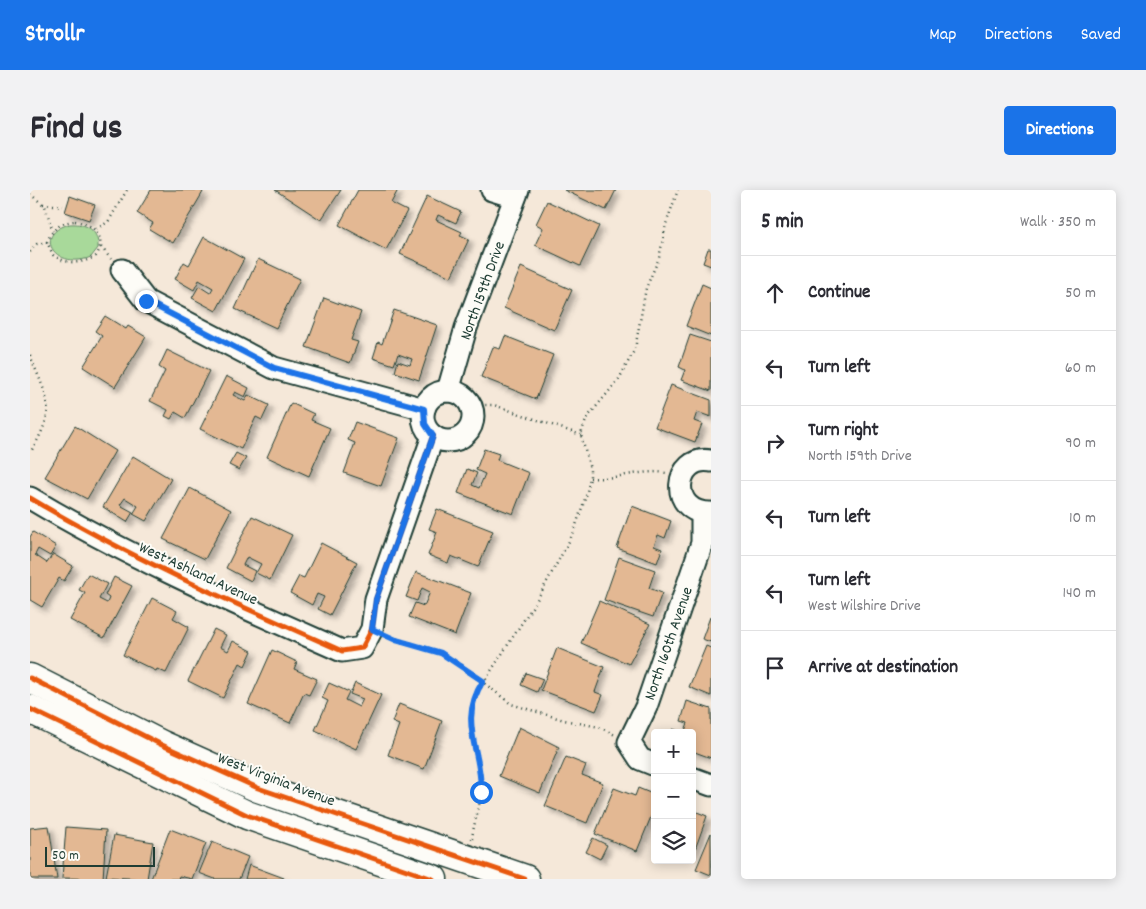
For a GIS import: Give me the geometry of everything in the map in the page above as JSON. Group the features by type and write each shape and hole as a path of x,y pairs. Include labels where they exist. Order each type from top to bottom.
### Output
{"main road":[{"name":"West Virginia Avenue","path":"30,678 162,745 258,788 525,879"},
{"path":"30,709 247,815 433,879"}],"street":[{"path":"492,190 516,193"},
{"name":"North 159th Drive","path":"448,391 466,328 516,193"},
{"path":"122,270 146,301 274,368 424,409"},
{"path":"448,391 464,397 472,411 470,428 457,439 441,439 433,436 425,424 424,409 426,403 436,394 448,391"},
{"path":"367,638 376,599 433,436"},
{"path":"707,513 694,510 682,497 680,480 690,466 697,462 711,461"},
{"name":"West Ashland Avenue","path":"30,498 78,527 197,587 342,651 367,638"},
{"name":"North 160th Avenue","path":"629,742 646,706 702,543 707,513"},
{"path":"629,742 640,759 651,763"},
{"path":"696,779 711,785"}],"path":[{"path":"96,229 108,222 128,190"},
{"path":"469,860 481,786 470,718 474,696 538,598 563,554 580,514 590,478 590,469 582,435 587,418 619,379 634,349 646,288 659,258 666,224 678,190"},
{"path":"30,194 43,204 63,206"},
{"path":"43,204 53,231"},
{"path":"75,221 89,224 96,229 100,241 99,252 96,256 83,262 75,263 58,259 50,252 47,242 53,231 61,224 75,221"},
{"path":"30,252 37,244 47,242"},
{"path":"30,355 47,395 49,413 45,426 30,453"},
{"path":"472,411 482,405 494,405 582,435"},
{"path":"590,478 602,479 651,471 675,476 680,480"},
{"path":"367,638 396,640 441,653 483,681 511,704 564,720 599,727 629,742"}],"green space":[{"path":"70,224 86,226 94,232 98,248 91,257 78,260 67,259 53,249 50,243 52,235 58,229"}],"building":[{"path":"151,190 200,190 203,192 173,243 149,229 153,223 137,213"},
{"path":"275,190 341,190 321,220"},
{"path":"358,190 398,190 391,203 407,211 386,250 339,225"},
{"path":"564,190 616,190 606,210"},
{"path":"70,196 95,205 89,220 65,212"},
{"path":"427,196 461,212 456,223 438,215 436,220 462,232 460,235 469,239 451,277 400,254"},
{"path":"547,201 599,226 580,266 535,245 543,228 536,224"},
{"path":"204,237 244,259 216,311 192,298 199,286 210,293 213,288 199,280 194,290 175,279 184,262 189,265"},
{"path":"708,249 711,249 711,266 703,263"},
{"path":"258,259 300,279 276,328 235,309"},
{"path":"521,267 572,290 554,330 504,308"},
{"path":"702,284 711,288 711,336 686,326"},
{"path":"324,298 361,312 351,340 358,342 350,363 306,347"},
{"path":"394,310 437,325 419,380 395,372 398,361 410,365 412,359 398,354 394,365 373,358 378,342 382,344"},
{"path":"105,316 126,329 128,326 146,337 115,387 83,367 102,336 95,331"},
{"path":"690,335 711,342 711,391 681,380 685,370 679,367"},
{"path":"505,336 553,355 536,399 481,377 493,347 500,349"},
{"path":"167,350 209,371 185,418 175,412 171,419 165,416 168,410 150,401 165,371 159,367"},
{"path":"226,376 249,388 245,397 235,392 233,395 245,401 248,395 269,405 262,420 256,417 241,449 200,429"},
{"path":"671,385 711,400 711,417 697,412 694,421 702,424 695,442 655,427"},
{"path":"291,403 314,414 311,420 330,428 309,476 267,457"},
{"path":"355,422 399,438 381,486 344,473 355,443 348,440"},
{"path":"75,426 115,451 87,499 45,477"},
{"path":"484,449 499,454 497,460 529,473 513,514 458,493 467,469 477,473 472,485 479,488 485,474 476,470"},
{"path":"236,453 246,458 239,470 229,465"},
{"path":"133,456 171,479 146,521 133,514 138,506 125,498 120,505 133,512 127,522 103,507"},
{"path":"190,488 231,510 205,559 163,539"},
{"path":"632,506 671,521 665,538 658,535 654,546 662,549 657,563 617,548"},
{"path":"437,509 493,531 478,567 451,556 448,563 428,555 437,532 429,529"},
{"path":"252,516 292,535 270,580 256,573 261,564 247,557 243,565 255,571 251,581 226,568"},
{"path":"33,532 56,546 50,556 38,549 35,555 47,563 53,554 73,566 64,581 59,578 42,607 30,600 30,537"},
{"path":"321,543 357,562 330,615 318,609 324,597 317,594 312,605 290,593 299,576 304,578"},
{"path":"619,557 655,570 649,588 662,593 653,617 604,600"},
{"path":"416,572 471,593 455,635 409,617 415,603 424,606 430,592 422,588 417,601 406,597"},
{"path":"88,574 107,584 99,599 107,603 109,598 105,595 114,577 132,586 104,638 70,620 85,593 79,590"},
{"path":"152,598 177,611 173,618 189,627 166,673 157,669 156,671 123,655"},
{"path":"599,601 650,624 629,664 581,643"},
{"path":"711,617 711,642 702,639"},
{"path":"214,629 226,635 220,647 228,651 233,641 252,651 245,666 240,663 223,698 188,681"},
{"path":"706,646 711,648 711,696 689,687"},
{"path":"557,648 604,667 595,692 603,695 596,711 541,690"},
{"path":"272,650 297,662 294,669 317,679 309,695 304,693 290,723 248,704"},
{"path":"526,673 543,679 537,692 521,685"},
{"path":"329,683 349,692 345,700 359,707 363,699 350,694 355,683 381,695 356,749 315,730 328,701 322,698"},
{"path":"687,701 711,709 711,758 696,752 696,729 686,729 688,723 681,721"},
{"path":"399,704 442,721 424,769 388,755 399,725 392,722"},
{"path":"519,727 559,747 540,793 499,776"},
{"path":"566,757 586,765 582,775 603,783 587,823 545,806"},
{"path":"614,788 635,796 638,788 651,793 651,817 637,851 595,834"},
{"path":"696,812 707,816 696,847"},
{"path":"49,826 57,879 30,879 30,828"},
{"path":"66,827 106,830 103,879 62,878"},
{"path":"170,829 206,843 192,879 179,876 178,879 151,879"},
{"path":"711,833 711,875 696,869"},
{"path":"114,835 153,842 147,879 106,877"},
{"path":"593,838 607,845 600,859 586,852"},
{"path":"212,842 248,857 239,879 215,879 199,873"},
{"path":"249,865 284,878 284,879 245,879"}],"cycle path":[{"path":"30,498 106,541 263,616 342,651 362,648 372,629 376,599 433,436"},
{"path":"30,678 162,745 258,788 525,879"},
{"path":"30,709 247,815 433,879"}],"route":[{"path":"146,301 274,368 424,409 423,417 425,424 433,436 376,599 372,629 396,640 441,653 483,681 474,696 470,718 470,729 479,766 481,792"}]}
